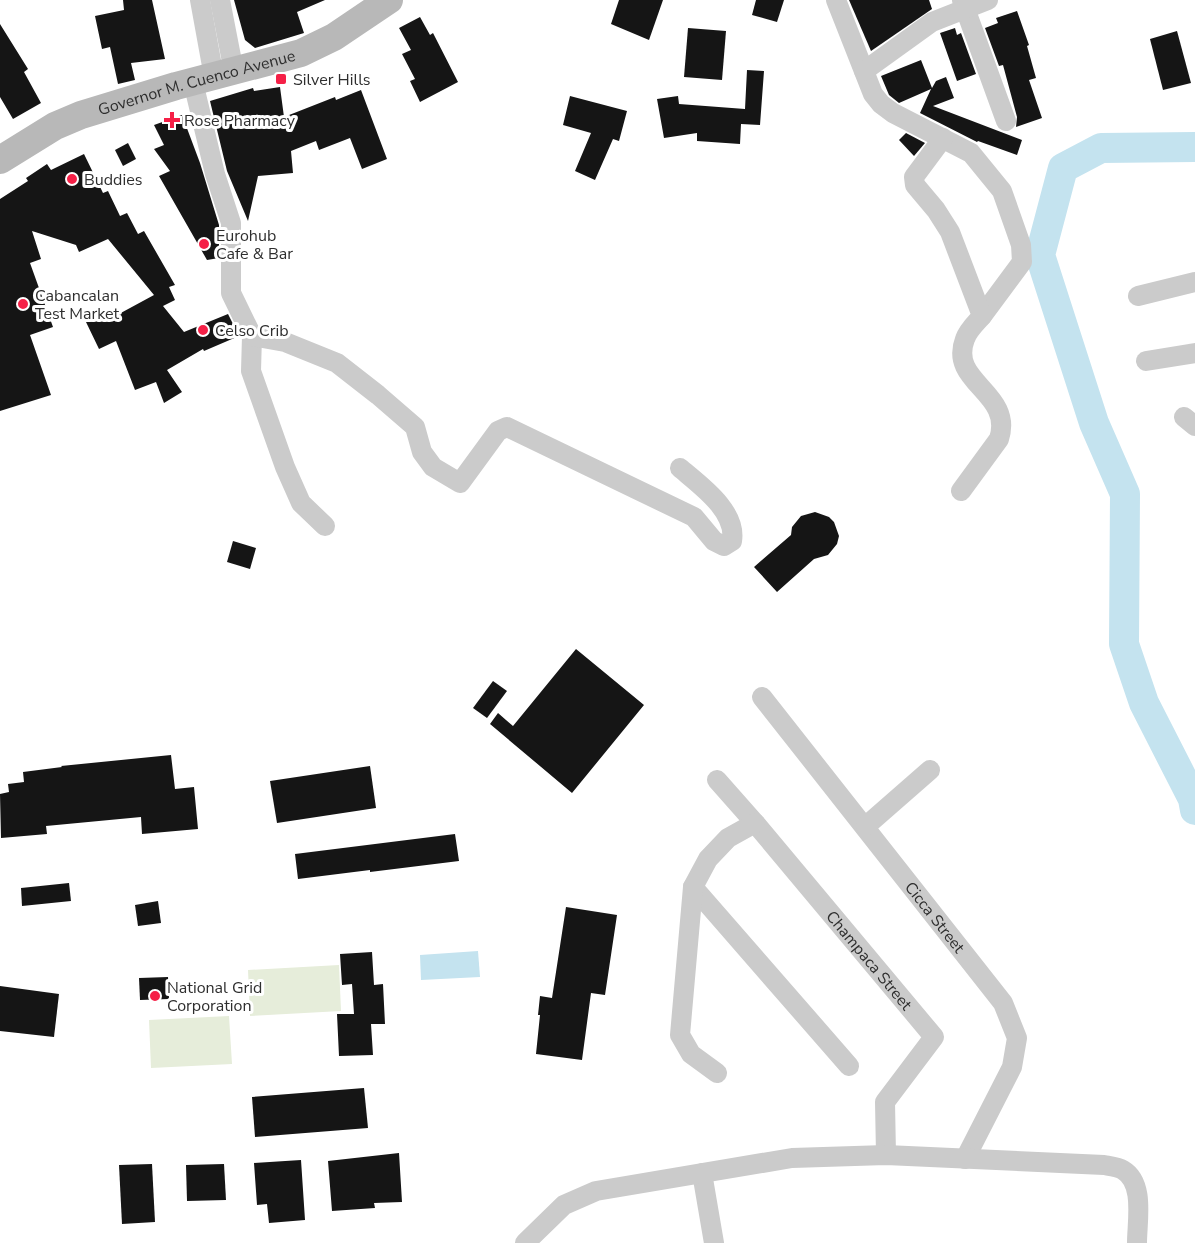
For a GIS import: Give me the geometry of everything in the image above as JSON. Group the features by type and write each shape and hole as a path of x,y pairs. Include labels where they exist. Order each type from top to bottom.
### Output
{"main road":[{"name":"Governor M. Cuenco Avenue","path":"0,160 55,126 81,115 301,53 334,38 389,0"}],"street":[{"path":"200,0 214,77"},
{"path":"220,0 214,77 215,174 231,223 231,292 252,336 251,371 285,466 301,503 325,526"},
{"path":"836,0 873,94 893,113 971,153 998,185 1021,245 1022,262 964,340 962,352 965,367 999,409 1002,429 999,439 961,491"},
{"path":"864,71 932,22 964,4 988,0"},
{"path":"964,4 1006,122"},
{"path":"943,138 914,177 915,185 936,210 950,232 982,316"},
{"path":"1138,296 1195,282"},
{"path":"252,336 285,342 336,363 415,427 422,452 433,467 460,483 498,431 507,427 694,517 714,541 724,546 732,541 731,524 714,497 680,468"},
{"path":"1146,361 1195,353"},
{"name":"Cicca Street","path":"762,697 866,826 1003,1003 1017,1038 1012,1067 965,1159"},
{"path":"866,826 930,770"},
{"name":"Champaca Street","path":"717,780 934,1037 885,1102 886,1155"},
{"path":"717,1073 691,1054 681,1035 693,887 708,859 728,838 755,823"},
{"path":"693,887 849,1066"},
{"path":"525,1243 564,1204 596,1191 792,1158 886,1155 1104,1165 1122,1169 1134,1181 1138,1207 1137,1243"},
{"path":"702,1173 714,1243"}],"green space":[{"path":"339,965 341,1011 250,1016 248,970"},
{"path":"229,1016 232,1064 151,1068 149,1020"}],"water":[{"path":"478,951 480,977 421,980 420,955"}],"building":[{"path":"123,0 152,0 165,59 131,63 135,80 118,84 110,47 102,49 95,16 124,10"},
{"path":"234,0 325,0 297,12 304,33 255,48 245,40"},
{"path":"619,0 663,0 649,40 611,24"},
{"path":"756,0 784,0 777,22 752,15"},
{"path":"849,0 929,0 932,9 871,51"},
{"path":"1017,11 1029,45 1027,46 1036,78 1029,80 1042,118 1016,127 1017,117 1003,65 999,66 985,28 998,23 996,18"},
{"path":"420,17 430,35 433,33 458,82 420,102 410,81 415,79 402,54 411,50 399,28"},
{"path":"0,24 28,69 24,72 41,103 13,119 0,97"},
{"path":"688,28 726,31 722,80 684,77"},
{"path":"955,28 957,35 961,33 976,74 957,81 940,33"},
{"path":"1177,31 1191,83 1163,90 1150,39"},
{"path":"921,60 932,88 936,81 946,77 954,98 933,106 1022,140 1017,155 977,142 920,113 931,89 899,103 889,95 881,76"},
{"path":"747,70 764,71 760,125 741,124 740,144 697,141 697,133 664,138 657,99 678,96 679,104 745,109"},
{"path":"280,87 284,117 335,97 336,100 361,90 387,159 362,169 350,138 319,150 316,141 291,151 293,173 258,176 248,221 227,171 210,101 253,88 254,91"},
{"path":"570,96 627,111 619,141 613,139 595,180 575,171 591,133 563,125"},
{"path":"182,115 219,225 219,258 207,260 159,176 170,171 154,149 164,145 154,125"},
{"path":"906,133 925,143 914,156 899,140"},
{"path":"128,143 136,159 123,166 115,150"},
{"path":"84,154 103,193 108,191 120,216 127,213 138,234 144,231 175,285 169,287 175,300 163,306 184,332 228,314 239,336 204,351 203,349 167,370 182,392 164,403 156,382 135,390 116,341 99,349 86,322 102,314 106,321 154,295 108,239 79,252 76,245 32,231 41,259 30,263 53,327 30,335 51,395 0,411 0,199 28,181 26,178 47,164 51,170"},
{"path":"815,512 829,517 834,522 839,536 837,544 828,555 814,559 777,592 754,567 791,535 792,527 801,516"},
{"path":"233,541 256,548 250,569 227,562"},
{"path":"576,649 644,705 572,793 490,724 498,713 513,726"},
{"path":"493,681 507,691 487,718 473,708"},
{"path":"171,755 175,789 194,787 198,829 142,834 141,817 46,826 47,834 1,838 0,794 9,792 8,784 24,782 23,772"},
{"path":"370,766 376,808 277,823 270,781"},
{"path":"455,834 459,861 298,879 295,854"},
{"path":"69,883 71,901 22,906 21,888"},
{"path":"158,901 161,923 138,926 135,905"},
{"path":"566,907 617,915 605,995 591,993 582,1060 536,1054 540,996 552,998"},
{"path":"372,952 374,985 383,984 385,1024 371,1024 373,1055 339,1056 337,1014 354,1014 352,984 342,985 340,954"},
{"path":"168,977 169,999 140,1000 139,978"},
{"path":"0,986 59,994 54,1037 0,1031"},
{"path":"364,1088 368,1128 255,1137 252,1097"},
{"path":"399,1153 402,1202 374,1203 375,1208 332,1211 328,1161"},
{"path":"301,1160 305,1220 269,1223 267,1204 257,1205 254,1163"},
{"path":"152,1164 155,1222 122,1224 119,1165"},
{"path":"224,1164 226,1200 187,1201 186,1165"}],"waterway":[{"path":"1195,147 1101,148 1063,168 1040,255 1094,423 1125,494 1124,644 1144,703 1193,799 1195,810"}],"place":[{"name":"Silver Hills","path":"281,79"},
{"name":"Rose Pharmacy","path":"172,120"},
{"name":"Buddies","path":"72,179"},
{"name":"Eurohub Cafe & Bar","path":"204,244"},
{"name":"Cabancalan Test Market","path":"23,304"},
{"name":"Celso Crib","path":"203,330"},
{"name":"National Grid Corporation","path":"155,996"}]}
